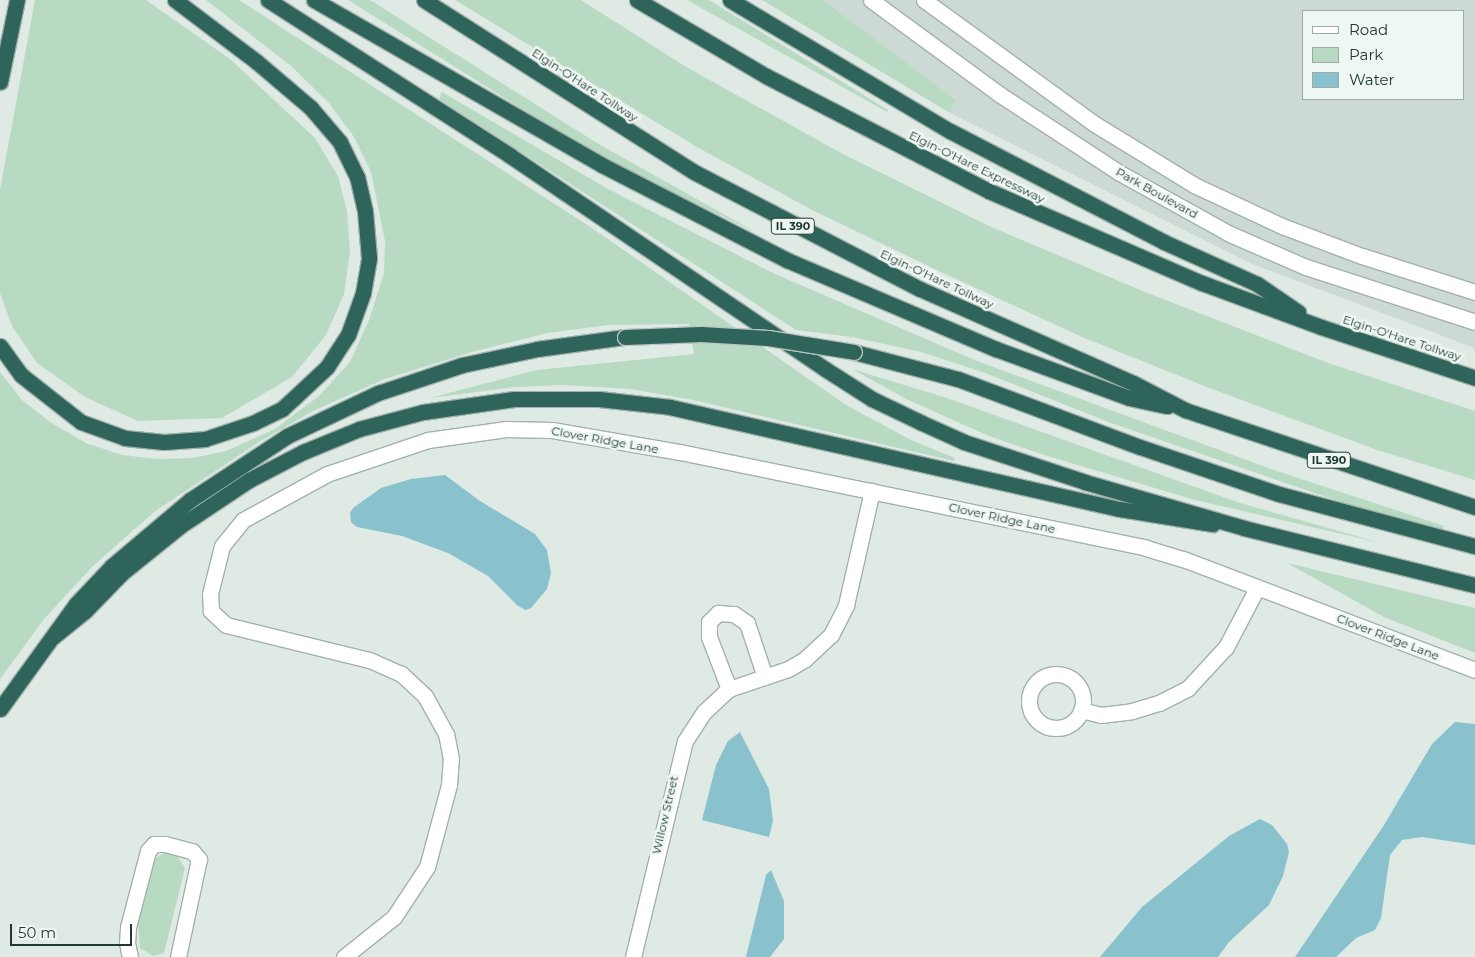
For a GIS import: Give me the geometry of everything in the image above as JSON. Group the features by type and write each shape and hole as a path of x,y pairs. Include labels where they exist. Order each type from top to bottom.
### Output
{"highway":[{"path":"0,82 17,0"},
{"path":"0,346 21,375 81,422 124,438 164,442 205,439 253,424 282,409 328,367 348,335 363,293 369,258 366,211 357,178 340,142 311,108 264,68 175,0"},
{"path":"268,0 518,161 872,399 964,442 1028,464 1244,528 1475,585"},
{"path":"314,0 578,152 787,260 978,342 1080,381 1129,398 1185,410"},
{"name":"Elgin-O'Hare Tollway","path":"424,0 694,172 806,233 920,289 1133,383 1185,410 1475,507"},
{"name":"Elgin-O'Hare Expressway","path":"637,0 766,76 989,191 1202,283 1320,327"},
{"path":"730,0 950,131 1164,242 1257,284 1320,327"},
{"name":"Elgin-O'Hare Tollway","path":"1320,327 1475,378"},
{"path":"0,709 76,604 156,527 234,469 287,436 378,393 462,365 537,349 625,337 700,334 768,338 854,352 958,380 1140,447 1279,494 1475,546"},
{"path":"52,637 85,611 122,573 180,526 249,480 304,452 359,430 423,412 514,399 598,399 670,408 1170,520 1244,528"}],"street":[{"name":"Park Boulevard","path":"871,0 999,94 1118,172 1230,234 1306,267 1475,322"},
{"name":"Park Boulevard","path":"924,0 1093,123 1194,184 1310,237 1475,292"},
{"name":"Clover Ridge Lane","path":"344,957 370,940 394,918 424,874 435,847 449,785 448,740 425,696 393,669 352,655 231,627 217,619 209,603 216,562 225,541 243,520 327,474 376,455 428,440 506,429 552,430 872,492 1146,548 1475,670"},
{"name":"Willow Street","path":"632,957 680,755 704,712 730,689 765,677 805,659 839,622 852,583 872,492"},
{"path":"1081,710 1101,715 1132,711 1159,703 1188,688 1226,647 1258,588"},
{"path":"730,689 709,637 709,622 718,613 734,614 747,623 765,677"},
{"path":"130,957 127,943 128,927 148,851 154,844 165,844 192,851 199,859 178,957"}],"shaded area":[{"path":"823,0 1475,0 1475,352 1472,347 1252,264 950,113 956,100"}],"green space":[{"path":"35,0 146,0 230,59 315,138 338,176 347,211 350,252 344,294 326,335 292,377 222,418 138,421 85,397 37,363 12,326 0,293 0,190"},
{"path":"206,0 239,0 592,228 846,405 911,440 955,458 954,461 693,400 630,389 564,385 515,387 430,398 537,370 694,354 689,324 609,325 547,333 472,352 385,379 313,411 259,442 154,512 93,566 44,619 0,679 0,372 22,400 50,422 86,443 122,455 158,459 193,458 226,451 275,429 319,396 350,362 369,320 384,273 385,241 371,172 354,137 329,103 291,66"},
{"path":"348,0 370,0 597,143 757,233 639,176 549,126"},
{"path":"455,0 581,0 688,68 841,153 989,226 1145,292 1328,363 1475,411 1475,480 1380,451 1212,389 1082,337 943,273 812,210 697,147"},
{"path":"687,0 709,0 888,110 887,112"},
{"path":"762,0 823,0 956,100 950,113"},
{"path":"442,92 608,189 775,274 977,361 1271,469 1444,526 1443,530 1364,510 1111,423 985,373 921,352 852,337 796,330 439,99"},
{"path":"852,369 947,398 1240,503 1381,543 1195,500 1044,455 989,436 906,399"},
{"path":"1287,563 1475,608 1475,653 1384,617"},
{"path":"165,852 177,856 185,868 164,953 153,956 140,948 138,924 153,860"}],"water":[{"path":"445,475 480,501 535,534 547,550 551,573 547,589 531,608 526,610 518,606 488,576 448,553 402,536 357,527 351,522 350,513 353,508 381,488 411,479"},
{"path":"1455,722 1475,724 1475,845 1422,837 1402,840 1390,855 1381,918 1375,930 1356,938 1336,957 1295,957 1384,825 1432,744"},
{"path":"740,732 769,789 773,821 769,837 702,820 716,765 728,741"},
{"path":"1260,819 1272,825 1287,844 1289,852 1283,876 1269,905 1229,942 1218,957 1100,957 1142,907 1229,836"},
{"path":"771,870 784,901 784,939 770,957 746,957 766,875"}]}
